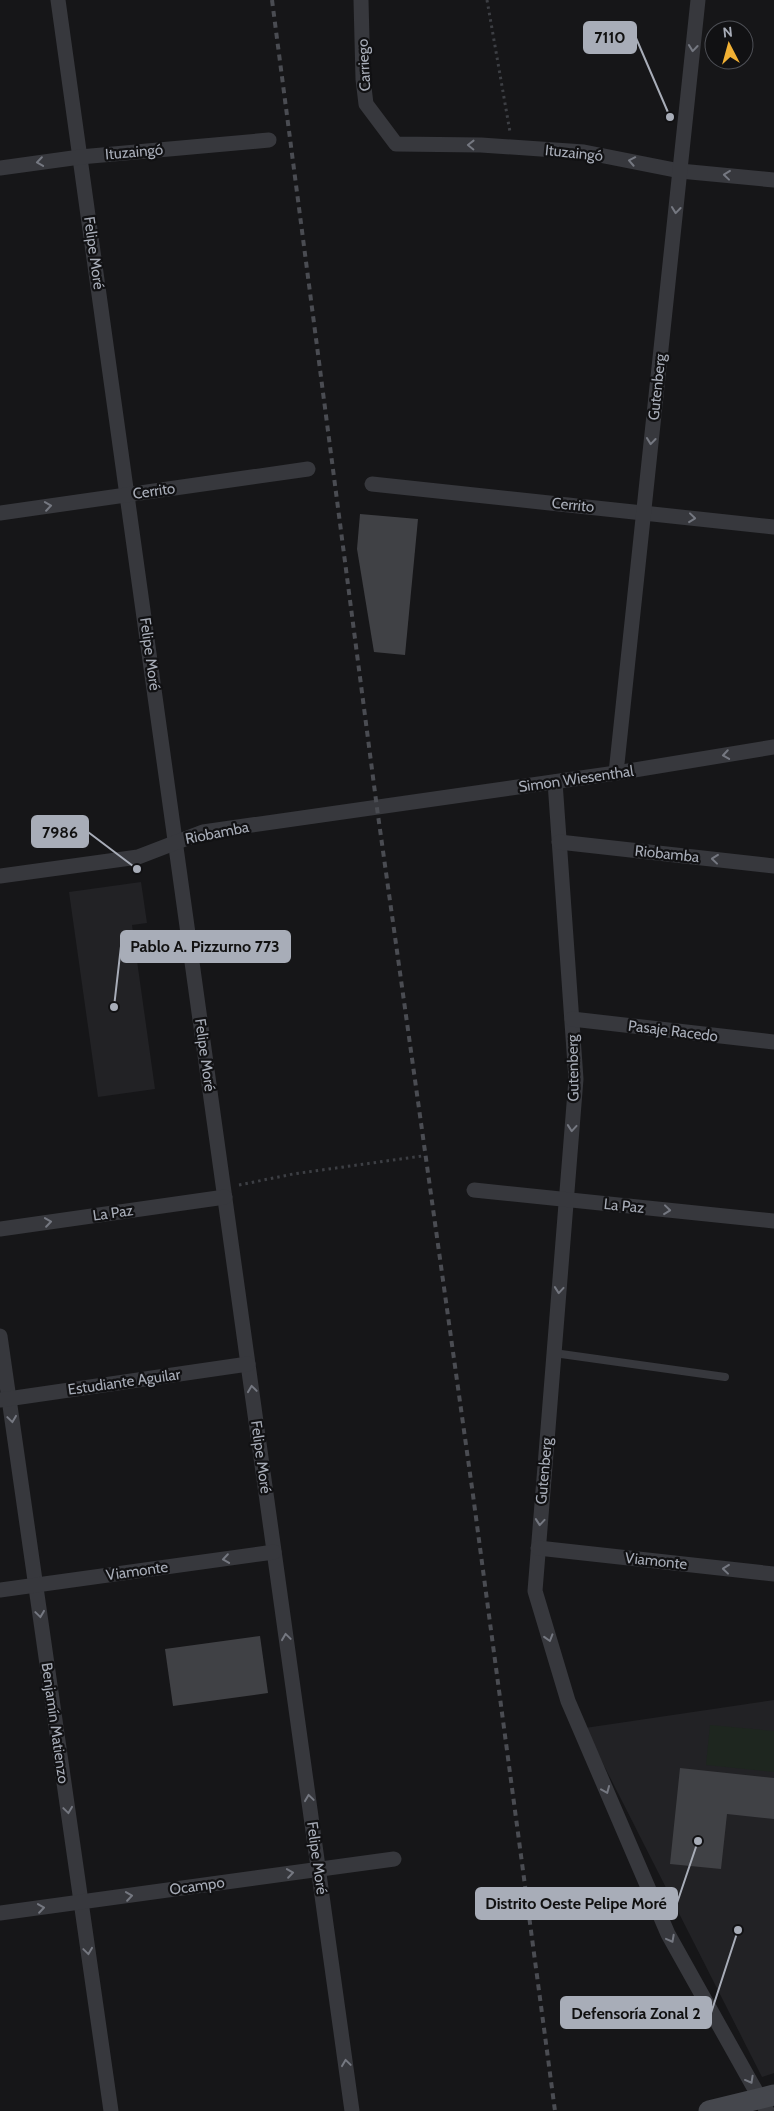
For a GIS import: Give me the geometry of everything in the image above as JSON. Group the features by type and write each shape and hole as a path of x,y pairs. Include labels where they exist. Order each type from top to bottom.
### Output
{"main road":[{"path":"709,2111 767,2101"}],"street":[{"name":"Felipe Moré","path":"58,0 352,2111"},
{"name":"Carriego","path":"362,0 363,79 366,104 381,126"},
{"name":"Gutenberg","path":"616,773 698,0"},
{"name":"Ituzaingó","path":"381,126 396,144 584,152 680,170 774,180"},
{"name":"Ituzaingó","path":"0,168 80,156 268,140"},
{"name":"Cerrito","path":"0,513 308,469"},
{"name":"Cerrito","path":"372,484 774,527"},
{"name":"Simon Wiesenthal","path":"377,808 616,773 774,747"},
{"name":"Gutenberg","path":"555,782 576,1079 535,1591 568,1701 668,1934 767,2101"},
{"name":"Riobamba","path":"0,876 138,857 203,832 377,808"},
{"name":"Riobamba","path":"560,842 774,866"},
{"name":"Pasaje Racedo","path":"572,1019 774,1042"},
{"name":"La Paz","path":"474,1190 774,1221"},
{"name":"La Paz","path":"0,1229 224,1193"},
{"name":"Benjamín Matienzo","path":"0,1336 4,1399 36,1585 111,2111"},
{"name":"Estudiante Aguilar","path":"4,1399 248,1364"},
{"name":"Viamonte","path":"538,1548 774,1574"},
{"name":"Viamonte","path":"0,1590 274,1552"},
{"name":"Ocampo","path":"0,1914 394,1859"}],"lane":[{"path":"554,1353 725,1377"}],"path":[{"path":"487,0 513,148"},
{"path":"224,1193 293,1174 422,1156"}],"shaded area":[{"path":"141,882 147,923 132,925 155,1089 98,1097 69,892"},
{"path":"774,1700 774,2073 762,2077 585,1728"},
{"path":"710,1725 774,1731 774,1772 706,1765"}],"building":[{"path":"360,514 418,519 405,655 374,652 357,549"},
{"path":"260,1636 268,1693 173,1706 165,1649"},
{"path":"680,1768 774,1778 774,1819 727,1814 721,1869 670,1864"}],"railway":[{"path":"272,0 377,808 473,1495 555,2111"}],"place":[{"name":"7110","path":"670,117"},
{"name":"7986","path":"137,869"},
{"name":"Pablo A. Pizzurno 773","path":"114,1007"},
{"name":"Distrito Oeste Pelipe Moré","path":"698,1841"},
{"name":"Defensoría Zonal 2","path":"738,1930"}]}
